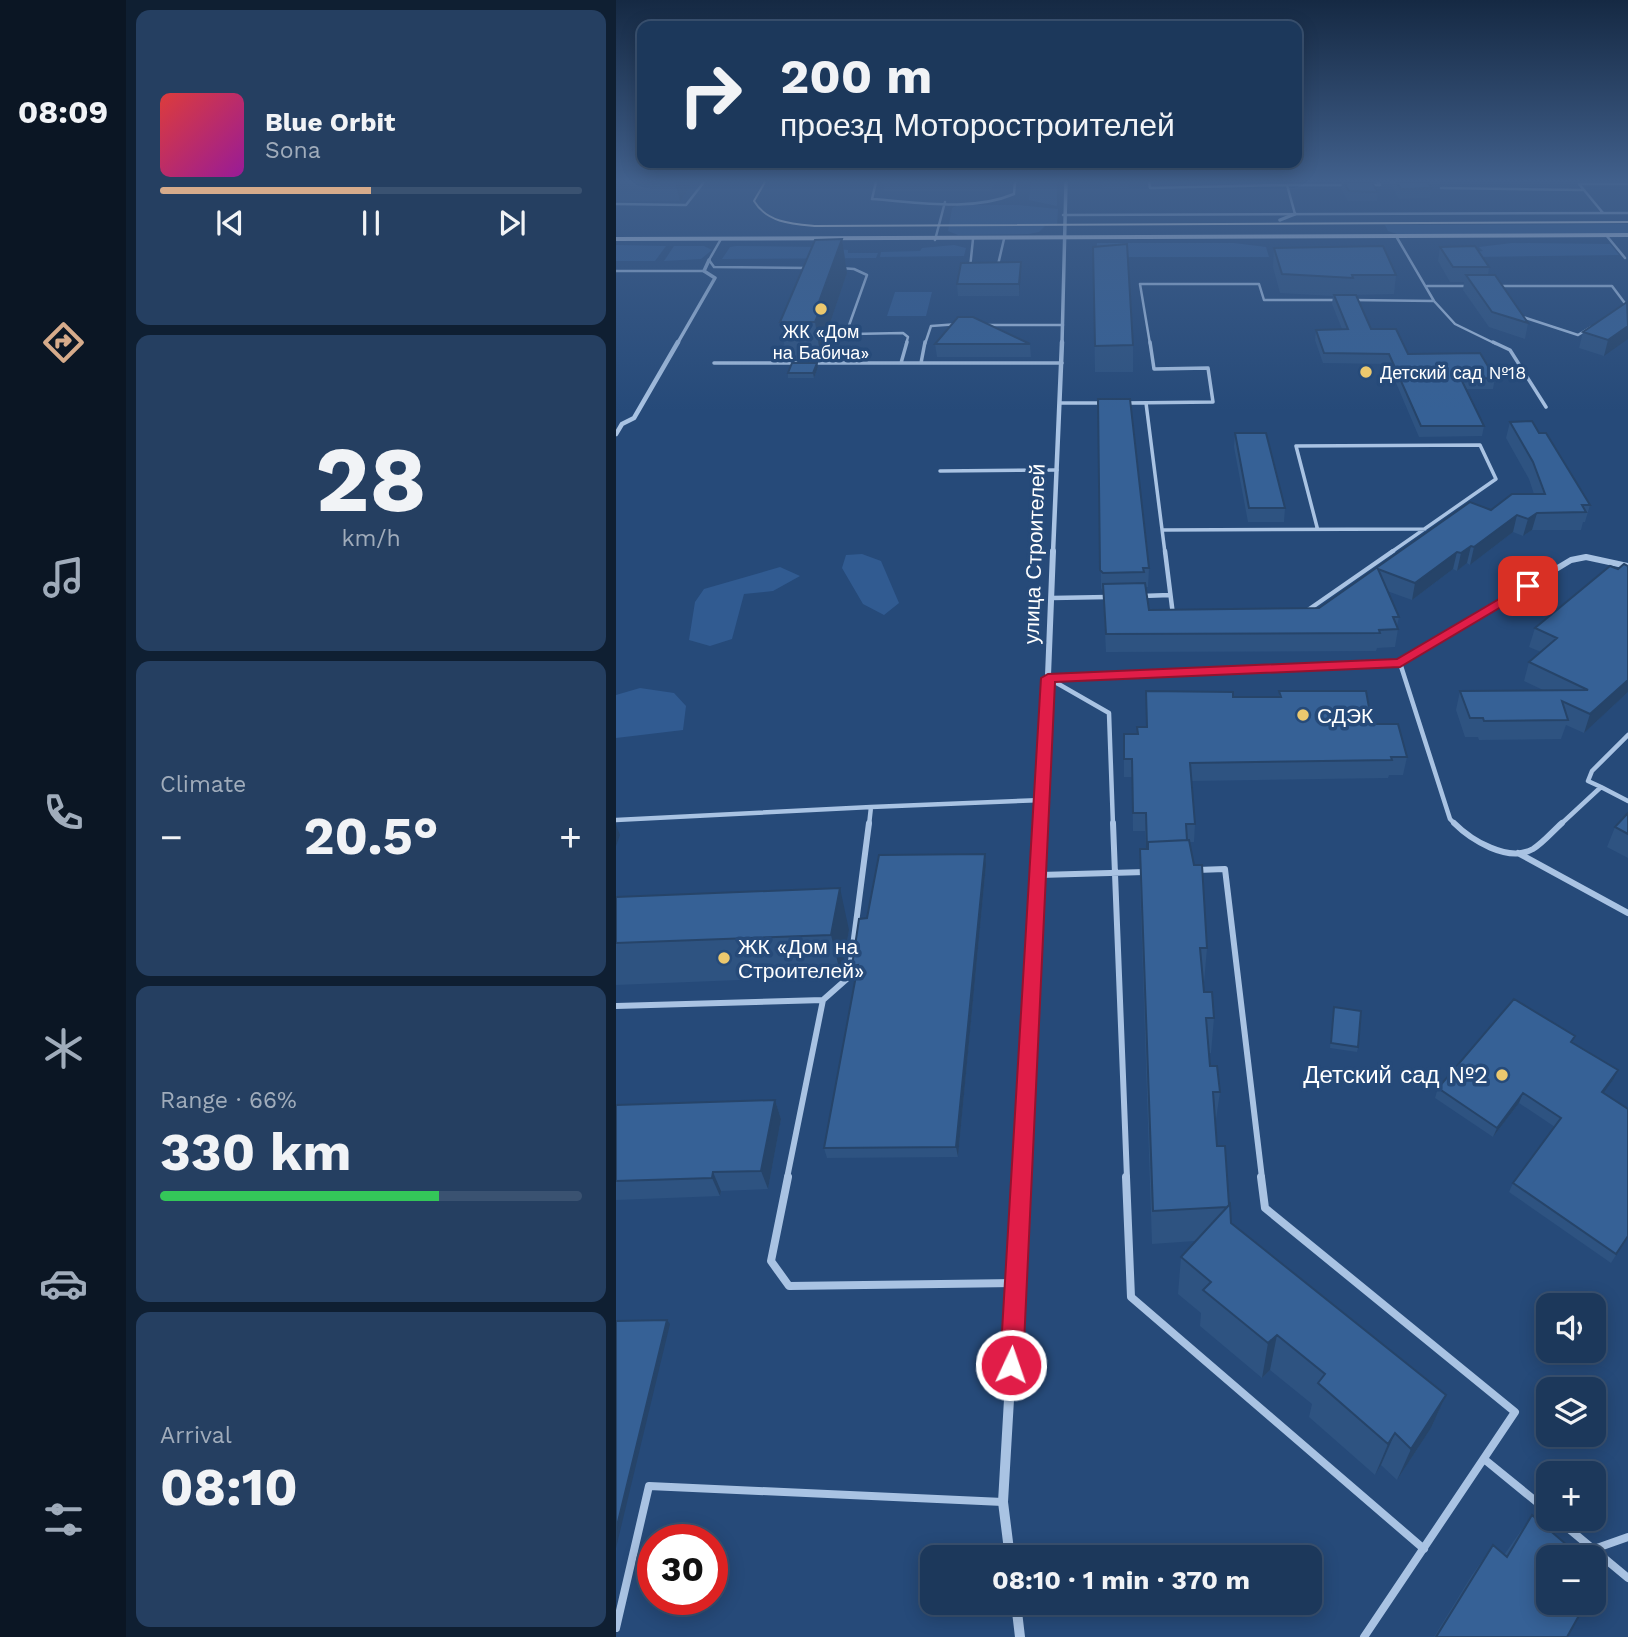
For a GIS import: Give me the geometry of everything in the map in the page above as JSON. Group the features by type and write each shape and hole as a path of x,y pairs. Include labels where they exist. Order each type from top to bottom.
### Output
{"street":[{"name":"улица Строителей","path":"1008,1545 1003,1502 1040,875 1065,258"},
{"path":"616,434 619,425 634,418 715,278 704,271 709,260"},
{"path":"1048,678 1400,663 1571,560 1586,556 1628,566"},
{"path":"1017,1615 1020,1637"}],"lane":[{"path":"970,268 971,258"},
{"path":"997,269 999,258"},
{"path":"1409,258 1434,300 1455,324 1510,350 1546,407"},
{"path":"709,260 714,267 722,268 819,268"},
{"path":"832,268 854,269 867,275 847,331 852,334 903,333 908,337 901,363"},
{"path":"616,271 704,271"},
{"path":"1122,403 1213,401 1208,368 1154,369 1140,284 1259,284 1264,300 1434,300"},
{"path":"1427,286 1478,286"},
{"path":"1490,286 1612,286 1626,299 1627,306 1617,312"},
{"path":"1503,286 1510,297"},
{"path":"1517,309 1524,320 1578,335 1597,324"},
{"path":"920,363 927,331 931,326 968,324"},
{"path":"982,325 1063,325"},
{"path":"714,363 1062,363"},
{"path":"1060,403 1109,403"},
{"path":"1146,403 1173,615 1187,615"},
{"path":"1296,611 1310,610 1496,479 1480,445 1296,446 1317,527"},
{"path":"940,471 1057,470"},
{"path":"1162,530 1317,527 1426,529"},
{"path":"1131,596 1170,595"},
{"path":"1052,598 1118,597"},
{"path":"1400,663 1450,819 1464,835 1499,851 1518,853 1532,850 1601,787"},
{"path":"1048,678 1109,713 1131,1297 1424,1549"},
{"path":"1628,735 1592,771 1588,781 1628,801"},
{"path":"616,820 1043,800"},
{"path":"872,807 849,977 823,1000 771,1261 789,1286 1016,1283"},
{"path":"1518,853 1628,913"},
{"path":"1184,870 1225,869 1265,1208 1515,1412 1364,1637"},
{"path":"1040,875 1156,871"},
{"path":"616,1006 823,1000"},
{"path":"1484,1459 1536,1501"},
{"path":"616,1628 649,1486 1003,1502"},
{"path":"1572,1531 1589,1545"},
{"path":"1605,1545 1628,1537"},
{"path":"1606,1559 1628,1578"}],"shaded area":[{"path":"616,258 657,258 655,261 616,261"},
{"path":"666,258 702,258 701,259 664,261"},
{"path":"895,292 932,292 926,316 887,316"},
{"path":"862,554 881,561 899,603 884,615 863,604 842,568 846,555"},
{"path":"780,567 800,576 773,591 744,594 732,639 710,646 689,640 695,602 704,589"},
{"path":"640,688 674,693 686,706 683,730 616,738 616,695"}],"building":[{"path":"807,258 835,258 816,310 820,310 815,322 780,322"},
{"path":"1093,258 1128,258 1133,345 1095,346"},
{"path":"1277,258 1389,258 1396,275 1352,275 1353,278 1282,274"},
{"path":"1447,258 1483,258 1489,267 1453,267"},
{"path":"1021,262 1019,284 957,284 961,263"},
{"path":"1466,275 1495,275 1528,323 1492,312"},
{"path":"1334,295 1356,295 1371,329 1396,329 1408,354 1480,353 1495,378 1461,379 1484,426 1421,426 1389,354 1324,353 1316,330 1348,329"},
{"path":"1627,302 1628,326 1608,340 1583,332"},
{"path":"958,317 973,317 1030,344 935,344"},
{"path":"792,363 817,363 813,373 788,373"},
{"path":"1098,399 1130,399 1149,568 1143,568 1144,572 1103,573 1100,570"},
{"path":"1532,421 1539,433 1546,433 1590,505 1582,505 1586,512 1537,513 1528,519 1517,515 1474,547 1457,552 1415,583 1378,569 1399,617 1393,617 1398,629 1379,630 1380,633 1106,634 1103,584 1145,583 1149,610 1319,608 1470,502 1491,510 1512,494 1545,494 1533,462 1510,422"},
{"path":"1235,433 1266,433 1285,508 1249,508"},
{"path":"1624,564 1628,566 1628,680 1590,714 1562,701 1568,720 1484,721 1483,718 1470,718 1460,691 1588,690 1529,662 1557,638 1535,628 1610,566 1618,569"},
{"path":"1146,691 1233,692 1233,697 1281,697 1279,691 1366,691 1372,724 1398,724 1407,757 1391,757 1392,760 1190,763 1195,824 1186,824 1187,840 1148,842 1147,848 1146,813 1133,813 1132,759 1124,759 1124,734 1138,734 1137,727 1147,727"},
{"path":"1628,813 1628,834 1615,827"},
{"path":"1189,840 1194,865 1202,865 1207,948 1200,948 1204,992 1212,992 1214,1018 1206,1018 1210,1066 1217,1066 1220,1092 1213,1092 1217,1146 1225,1146 1229,1205 1153,1211 1140,849 1148,849 1148,842"},
{"path":"985,854 956,1147 824,1148 858,965 852,966 859,919 867,918 879,855"},
{"path":"840,888 831,935 616,943 616,897"},
{"path":"1514,999 1575,1036 1571,1042 1618,1070 1602,1092 1628,1109 1628,1236 1616,1254 1513,1183 1561,1118 1523,1093 1497,1128 1438,1088"},
{"path":"1334,1007 1361,1011 1358,1047 1331,1043"},
{"path":"775,1100 761,1171 713,1172 712,1178 616,1181 616,1105"},
{"path":"1230,1204 1231,1223 1446,1395 1411,1449 1395,1433 1388,1444 1318,1383 1325,1374 1277,1335 1268,1343 1203,1290 1211,1282 1181,1257"},
{"path":"667,1320 616,1530 616,1321"},
{"path":"1532,1515 1536,1518 1536,1531 1551,1531 1567,1545 1536,1545 1536,1615 1579,1615 1567,1637 1436,1637 1493,1545 1507,1557"}],"place":[{"name":"ЖК «Дом на Бабича»","path":"821,309"},
{"name":"Детский сад №18","path":"1366,372"},
{"name":"СДЭК","path":"1303,715"},
{"name":"ЖК «Дом на Строителей»","path":"724,958"},
{"name":"Детский сад №2","path":"1502,1075"}],"route":[{"path":"1011,1365 1040,875 1048,678 1400,663 1528,586"}]}
